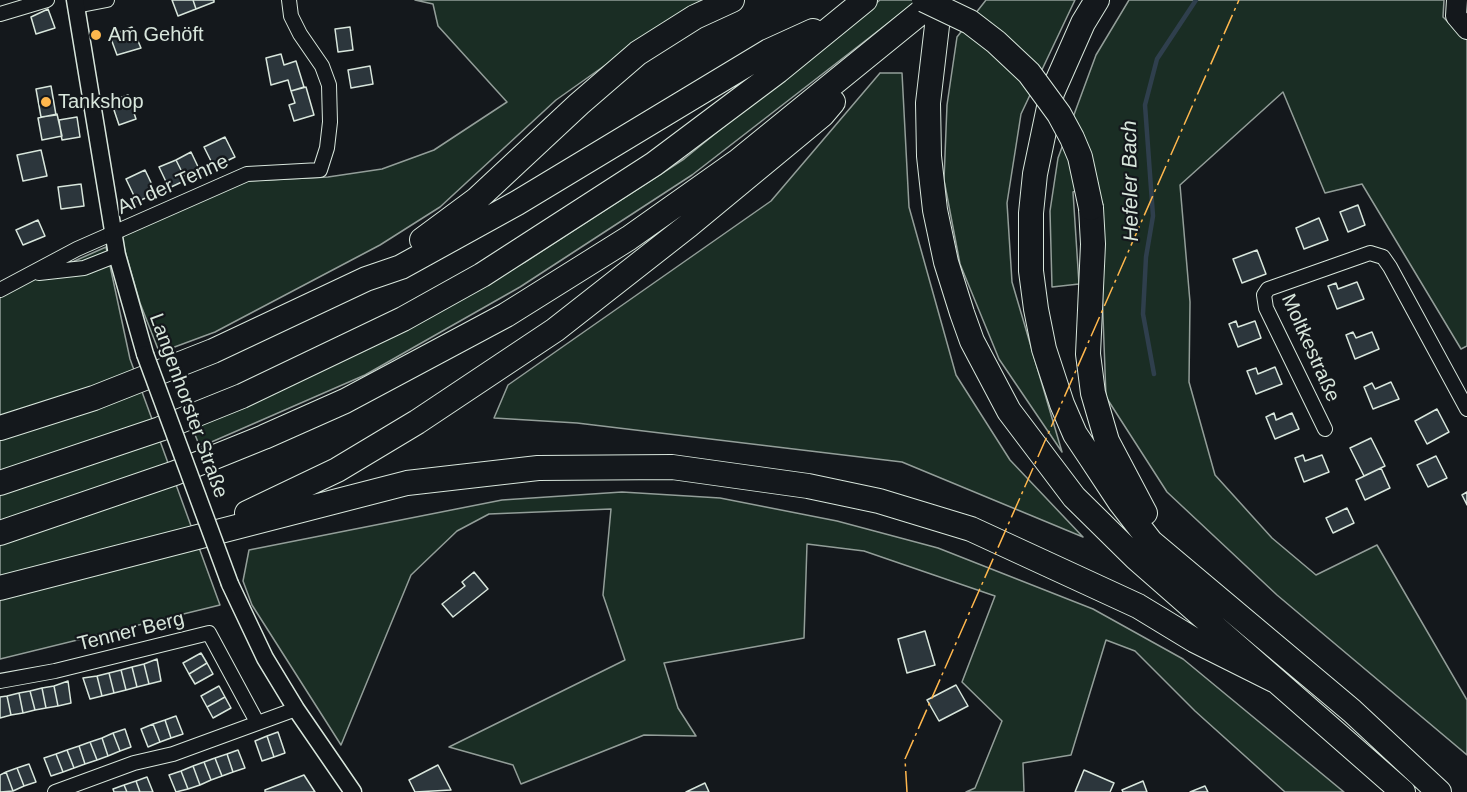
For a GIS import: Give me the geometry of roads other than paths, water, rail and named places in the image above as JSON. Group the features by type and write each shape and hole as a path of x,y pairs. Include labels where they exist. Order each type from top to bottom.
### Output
{"highway":[{"path":"924,0 970,22 996,42 1029,73 1059,114 1072,138 1080,157 1091,208 1093,253 1088,354 1099,418 1117,463 1150,522 1207,589"},
{"path":"0,533 175,473 264,437 345,401 426,360 569,278 629,238 738,161 938,0"},
{"path":"938,0 928,103 928,156 935,210 946,262 972,341 1009,411 1074,497 1136,558 1403,792"},
{"path":"1097,0 1083,23 1052,93 1041,141 1031,213 1032,271 1036,309 1044,349 1075,434 1120,502 1152,542 1352,711 1439,792"},
{"path":"366,279 476,200 579,104 638,53 695,17 729,1"},
{"path":"0,428 94,398 213,351 366,279 401,267 517,203 769,51 856,7"},
{"path":"0,483 160,429 242,396 324,359 443,297 541,239 654,164 856,7"},
{"path":"158,546 249,512 337,470 417,422 546,335 689,225 822,115 876,50"},
{"path":"0,588 407,483 538,468 672,467 808,486 890,504 971,529 1138,606 1194,640 1274,680"}],"main road":[{"path":"1457,0 1456,16 1467,29"}],"street":[{"path":"0,14 46,0"},
{"path":"76,3 107,0"},
{"name":"An der Tenne","path":"113,233 248,174 320,170 327,148 330,122 329,85 322,66 300,34 291,16 289,0"},
{"name":"Langenhorster Straße","path":"76,3 117,255 145,354 230,584 265,658 296,709 353,792"},
{"path":"0,290 113,233"},
{"name":"Moltkestraße","path":"1324,429 1266,308 1264,295 1268,289 1370,253 1383,257 1390,267 1467,410"},
{"path":"34,273 84,268 117,255"},
{"name":"Tenner Berg","path":"0,681 55,671 209,633 257,722"},
{"path":"55,792 134,763 174,754 296,709"}],"waterway":[{"name":"Hefeler Bach","path":"1154,374 1143,314 1146,257 1153,216 1145,105 1157,59 1196,0"}],"place":[{"name":"Am Gehöft","path":"96,35"},
{"name":"Tankshop","path":"46,102"}]}
